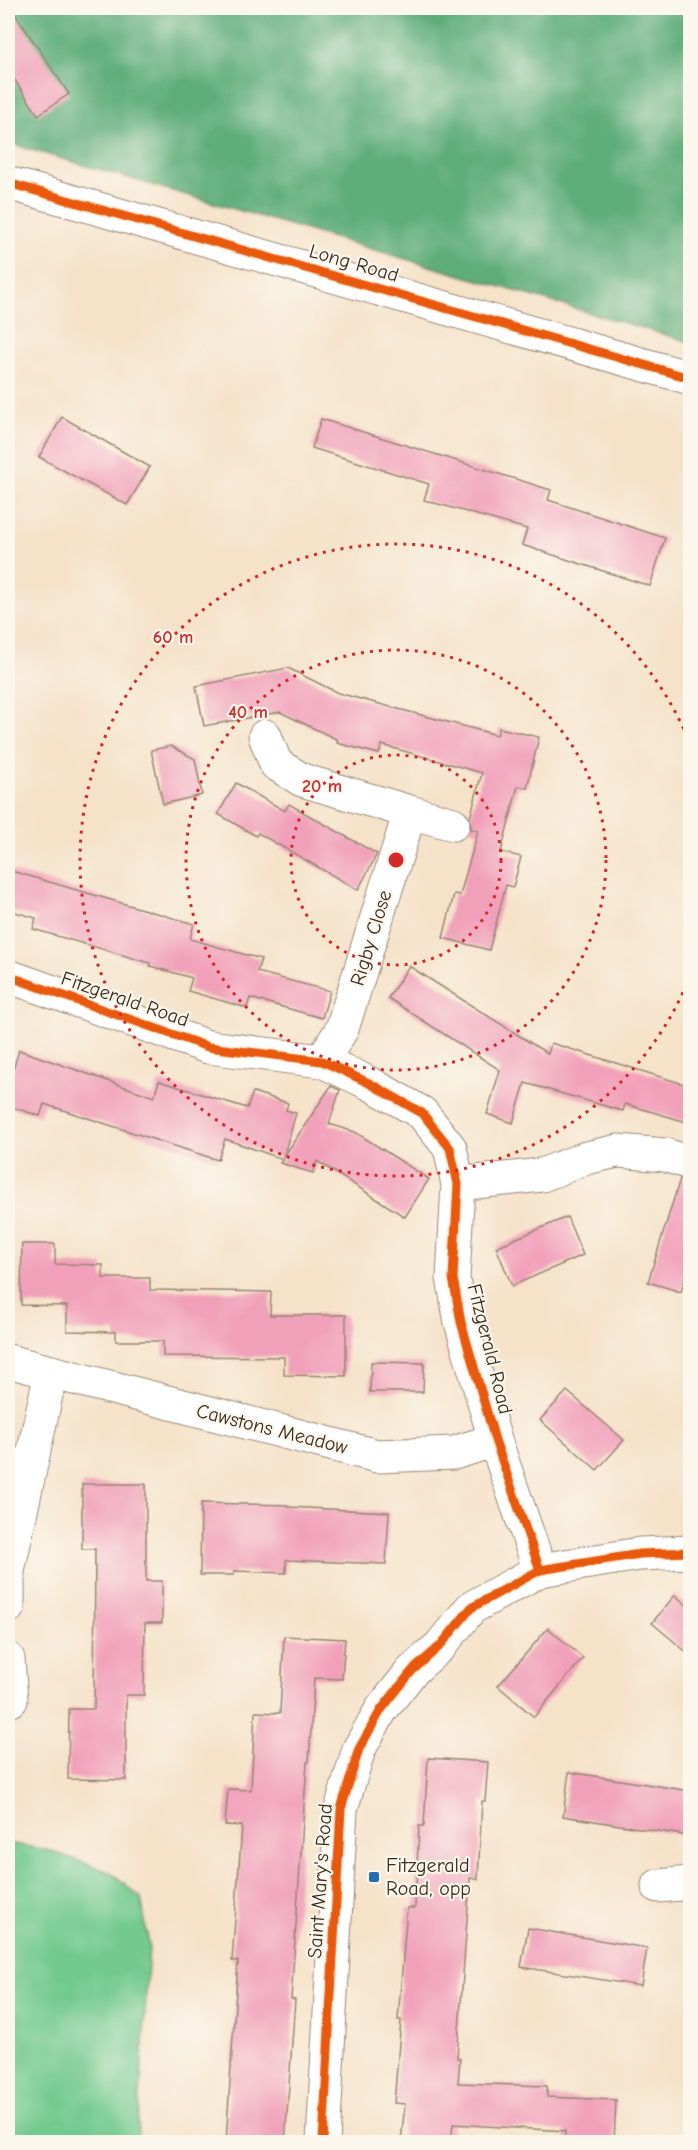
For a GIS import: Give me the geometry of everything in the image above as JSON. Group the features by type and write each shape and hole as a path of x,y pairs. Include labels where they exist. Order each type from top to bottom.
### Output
{"street":[{"name":"Long Road","path":"8,183 690,378"},
{"path":"265,736 276,764 302,780 453,824"},
{"name":"Rigby Close","path":"322,1060 342,1029 410,812"},
{"name":"Fitzgerald Road","path":"8,976 208,1047 322,1060 422,1113 450,1148 458,1184 453,1278 461,1322 495,1440 540,1570"},
{"path":"458,1184 542,1175 586,1158 618,1151 665,1155 690,1163"},
{"name":"Cawstons Meadow","path":"8,1361 377,1456 454,1453 495,1440"},
{"path":"8,1607 8,1571 51,1372"},
{"name":"Saint Mary's Road","path":"323,2142 341,1809 359,1749 381,1710 412,1671 440,1646 471,1608 540,1570 640,1554 690,1552"},
{"path":"8,1659 11,1700"},
{"path":"658,1886 690,1884"}],"green space":[{"path":"8,8 690,8 690,342 8,143"},
{"path":"8,1843 51,1851 112,1873 141,1898 149,1946 137,2142 8,2142"}],"building":[{"path":"8,8 11,8 69,94 38,115 8,70"},
{"path":"62,417 150,467 127,505 39,457"},
{"path":"321,419 551,490 548,500 665,538 650,586 522,545 527,529 424,500 429,484 312,448"},
{"path":"288,668 338,693 497,735 499,728 539,737 527,788 518,786 501,852 521,857 513,887 506,885 489,950 443,938 454,894 460,895 478,831 471,829 470,818 482,773 382,745 379,754 337,743 338,740 280,712 204,726 196,686"},
{"path":"171,746 195,759 202,795 163,804 151,750"},
{"path":"236,783 285,811 289,804 377,854 358,890 258,833 256,836 218,814"},
{"path":"8,870 194,924 190,939 261,959 257,972 330,991 322,1018 250,998 247,1008 188,991 192,978 150,966 150,963 33,929 36,918 8,910"},
{"path":"409,966 548,1054 551,1043 690,1086 690,1123 625,1104 623,1111 525,1083 513,1123 487,1114 500,1070 388,998"},
{"path":"19,1050 154,1097 159,1081 247,1108 253,1092 288,1103 286,1110 296,1113 283,1158 331,1086 340,1090 329,1124 355,1132 429,1179 405,1217 317,1161 313,1173 280,1163 283,1159 225,1139 218,1160 44,1104 40,1116 8,1106 8,1087"},
{"path":"680,1179 690,1181 690,1260 681,1292 648,1282"},
{"path":"567,1217 583,1255 512,1286 496,1247"},
{"path":"22,1244 55,1244 55,1264 103,1265 103,1278 150,1278 150,1290 271,1292 270,1315 346,1315 346,1376 284,1375 284,1357 163,1356 163,1341 116,1341 116,1332 67,1331 67,1306 21,1305"},
{"path":"371,1362 424,1363 423,1392 370,1392"},
{"path":"567,1391 624,1440 597,1470 540,1420"},
{"path":"82,1484 146,1484 146,1581 162,1581 162,1623 145,1623 144,1695 126,1695 126,1780 68,1779 69,1709 94,1709 95,1549 82,1549"},
{"path":"201,1503 288,1505 288,1507 389,1512 386,1564 286,1560 286,1573 234,1571 234,1575 200,1575"},
{"path":"675,1595 690,1608 690,1655 652,1623"},
{"path":"548,1628 583,1658 534,1717 498,1686"},
{"path":"284,1636 345,1639 342,1679 314,1678 291,1999 295,2000 285,2142 226,2142 238,1961 232,1961 242,1826 225,1825 228,1789 251,1790 255,1712 280,1713"},
{"path":"428,1758 488,1762 485,1801 482,1801 478,1879 470,1878 457,2058 460,2058 458,2083 547,2086 547,2097 616,2100 614,2142 565,2140 565,2131 453,2124 451,2142 401,2142 405,2104 394,2103 401,2020 398,2020 407,1908 415,1908 419,1826 424,1826"},
{"path":"569,1772 690,1791 690,1836 563,1816"},
{"path":"528,1928 647,1948 641,1986 521,1967"}],"cycle path":[{"path":"8,183 690,378"},
{"path":"8,976 208,1047 322,1061 369,1083 422,1113 450,1148 458,1184 453,1278 461,1322 495,1440 540,1570"},
{"path":"323,2142 341,1809 359,1749 381,1710 412,1671 440,1646 471,1608 540,1570 640,1554 690,1552"}],"place":[{"name":"Fitzgerald Road, opp","path":"374,1877"}]}
